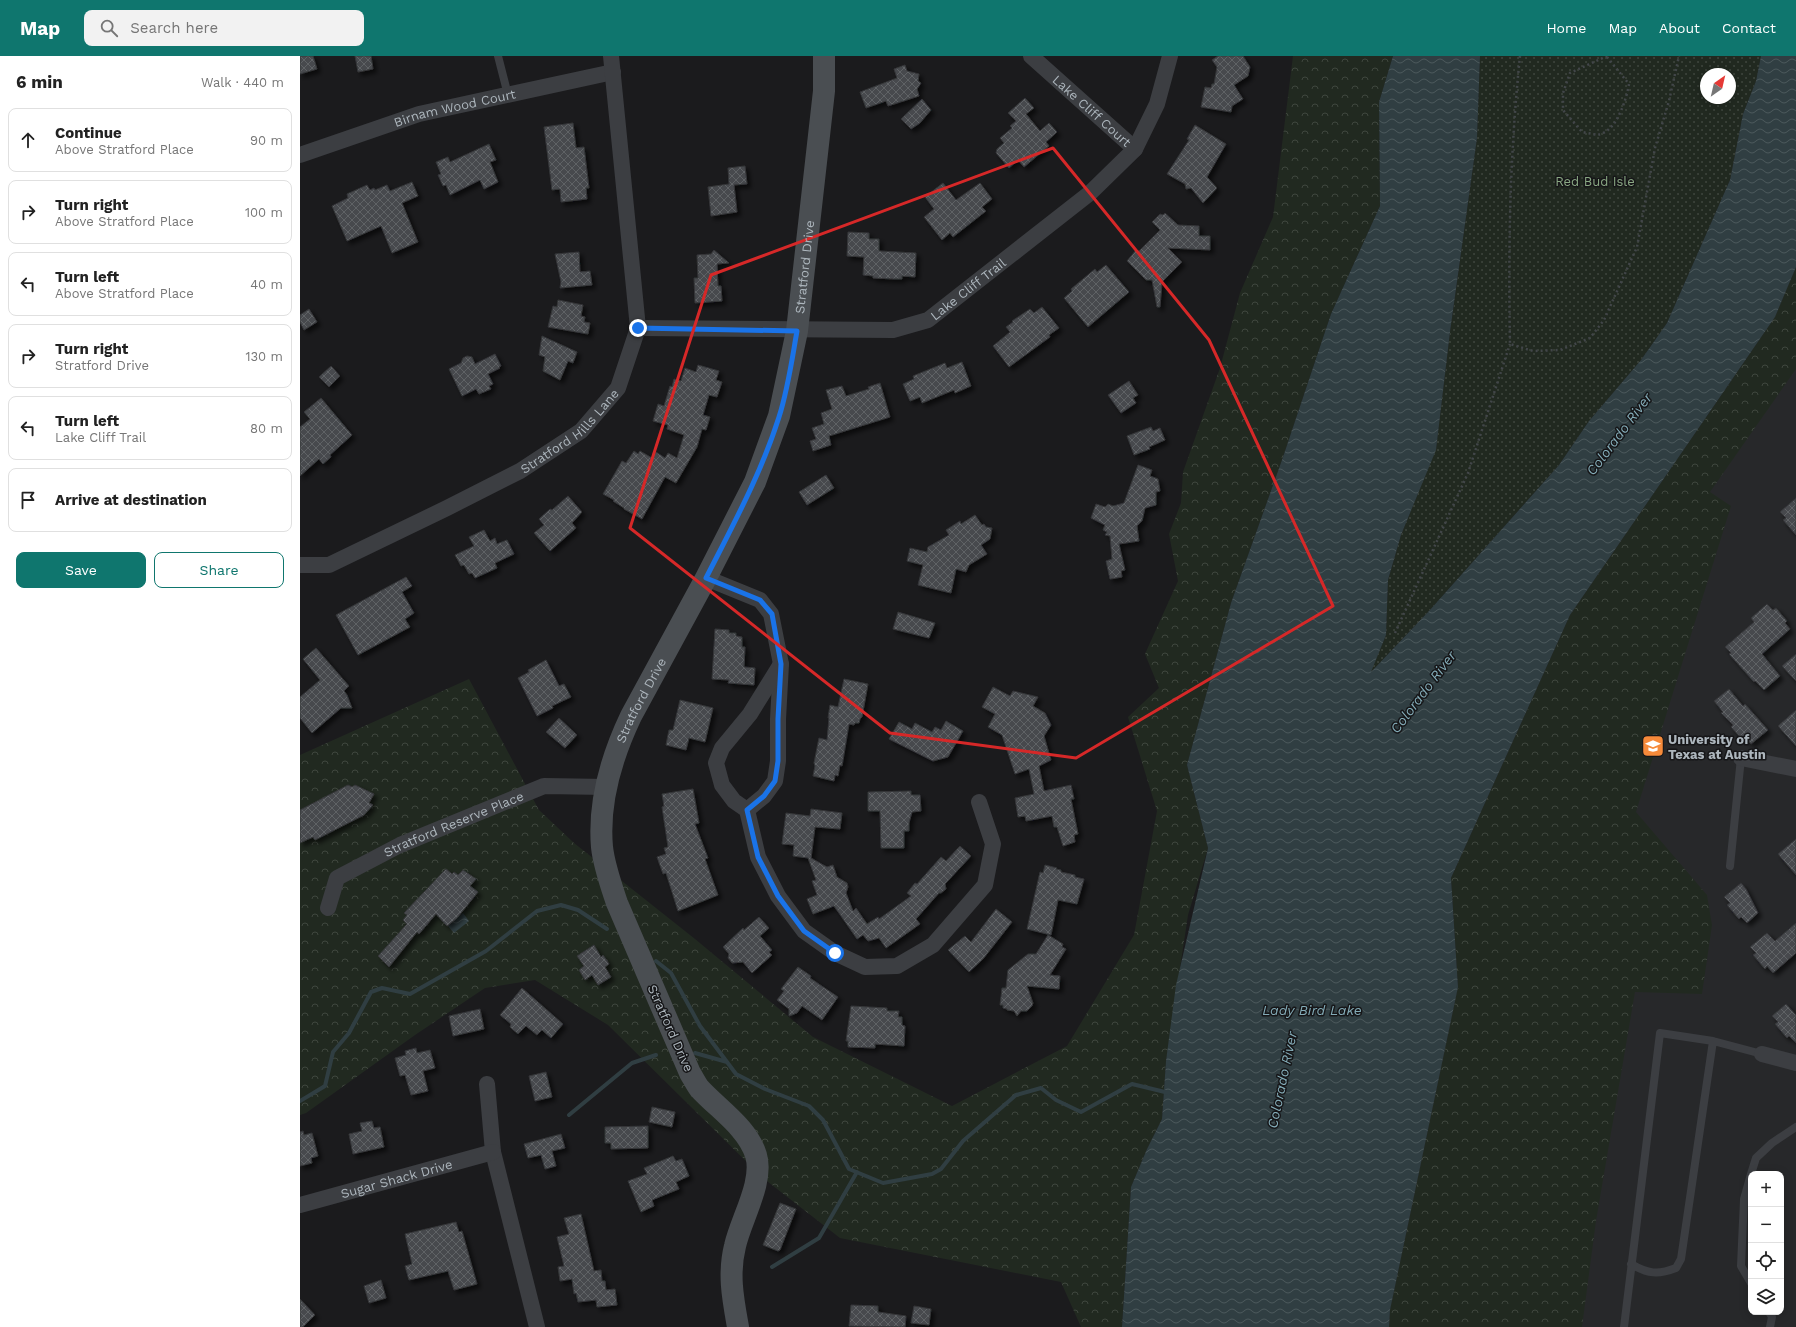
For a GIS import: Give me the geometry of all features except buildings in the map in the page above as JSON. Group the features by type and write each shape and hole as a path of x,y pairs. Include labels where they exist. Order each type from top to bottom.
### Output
{"street":[{"name":"Stratford Drive","path":"738,1327 731,1288 731,1268 740,1228 754,1191 757,1172 756,1156 745,1136 698,1087 690,1073 617,903 608,878 602,847 602,818 612,763 621,738 631,716 706,578 755,482 779,416 797,331 824,91 824,56"},
{"name":"Lake Cliff Court","path":"1031,56 1135,149"},
{"name":"Lake Cliff Trail","path":"638,328 797,331 893,330 928,320 1090,194 1135,149 1156,104 1170,56"},
{"name":"Birnam Wood Court","path":"300,155 419,114 508,94 612,64"},
{"name":"Stratford Hills Lane","path":"300,565 329,565 520,471 581,431 618,388 638,328 612,64"},
{"path":"706,578 760,600 772,614 781,664 778,719 778,761 775,781 764,796 747,810"},
{"path":"781,664 750,714 722,748 716,763 722,785 734,802 747,810 758,857 778,896 804,931 835,953 865,967 897,966 933,945 985,885 993,844 979,802"},
{"path":"1741,758 1796,769"},
{"name":"Stratford Reserve Place","path":"328,908 337,878 400,845 544,786 607,787"},
{"path":"1762,1054 1796,1063"},
{"path":"487,1084 493,1152 537,1327"},
{"name":"Sugar Shack Drive","path":"300,1204 493,1152"}],"lane":[{"path":"498,56 508,94"},
{"path":"1730,866 1741,758"},
{"path":"1624,1327 1660,1033 1713,1041 1762,1054"},
{"path":"1631,1264 1644,1272 1663,1273 1676,1268 1681,1259 1713,1041"},
{"path":"1752,1171 1756,1158 1772,1143 1796,1127"},
{"path":"1748,1185 1744,1199 1741,1266 1749,1279"},
{"path":"1770,1327 1772,1317 1771,1315"}],"path":[{"path":"1395,633 1468,473 1510,344 1508,260 1512,145 1520,56"},
{"path":"1607,56 1629,84 1627,97 1615,122 1609,129 1598,135 1582,132 1563,110 1563,93 1570,73 1607,56"},
{"path":"1510,344 1533,351 1560,350 1590,338 1604,320 1637,247 1655,148 1669,101 1679,56"}],"highlighted area":[{"path":"1053,148 1209,340 1333,606 1076,758 890,733 630,528 711,275"}],"shaded area":[{"name":"University of Texas at Austin","path":"1796,267 1796,1327 1389,1327 1390,1310 1458,987 1775,317"}],"green space":[{"path":"1293,56 1393,56 1379,102 1380,206 1331,314 1283,457 1231,603 1187,765 1208,848 1188,915 1166,1061 1162,1119 1147,1149 1131,1187 1122,1327 1081,1327 1061,1282 840,1238 763,1178 608,1025 535,980 485,988 415,1035 306,1113 300,1115 300,755 469,679 539,810 574,843 695,939 813,1037 952,1106 1067,1046 1134,935 1157,811 1128,717 1159,688 1145,654 1178,581 1169,534 1181,503 1183,472 1220,368 1240,293 1273,217"},
{"name":"Red Bud Isle","path":"1480,56 1761,56 1756,81 1743,114 1730,180 1667,323 1641,360 1589,421 1559,465 1429,611 1370,673 1386,635 1388,580 1401,535 1436,449 1450,332 1477,138"},
{"path":"1796,267 1796,369 1710,492 1731,506 1636,812 1707,895 1712,925 1702,994 1635,992 1596,1221 1582,1327 1389,1327 1390,1310 1458,987 1451,878 1570,615 1775,317"}],"water":[{"name":"Lady Bird Lake","path":"1393,56 1480,56 1477,138 1450,332 1436,450 1401,535 1388,580 1386,635 1371,672 1429,611 1559,465 1589,421 1641,360 1667,323 1730,180 1743,114 1756,81 1761,56 1796,56 1796,267 1775,317 1570,615 1451,878 1458,987 1390,1310 1389,1327 1122,1327 1131,1187 1147,1149 1162,1119 1166,1061 1176,985 1208,848 1187,765 1231,603 1283,457 1331,314 1380,206 1379,102"},
{"path":"463,913 469,921 454,933 448,926"}],"waterway":[{"path":"300,1101 325,1086 333,1052 349,1033 371,992 382,988 410,994 486,951 537,911 561,905 578,910 607,929"},
{"path":"656,961 671,973 700,1026 736,1074 765,1089 809,1106 823,1120 849,1169 883,1183 932,1174 941,1169 963,1141 1016,1095 1041,1088 1056,1100 1081,1112 1132,1084 1169,1093"},
{"path":"695,1053 727,1062"},
{"path":"569,1115 632,1063 656,1055"},
{"path":"772,1267 819,1238 857,1172"}],"place":[{"name":"University of Texas at Austin","path":"1653,746"}],"route":[{"path":"638,328 797,331 779,416 768,447 755,482 706,578 760,600 772,614 781,664 778,719 778,761 775,781 764,796 747,810 758,857 778,896 804,931 835,953"}],"water label":[{"name":"Colorado River","path":"1619,434"},
{"name":"Colorado River","path":"1423,692"},
{"name":"Colorado River","path":"1282,1080"}]}
